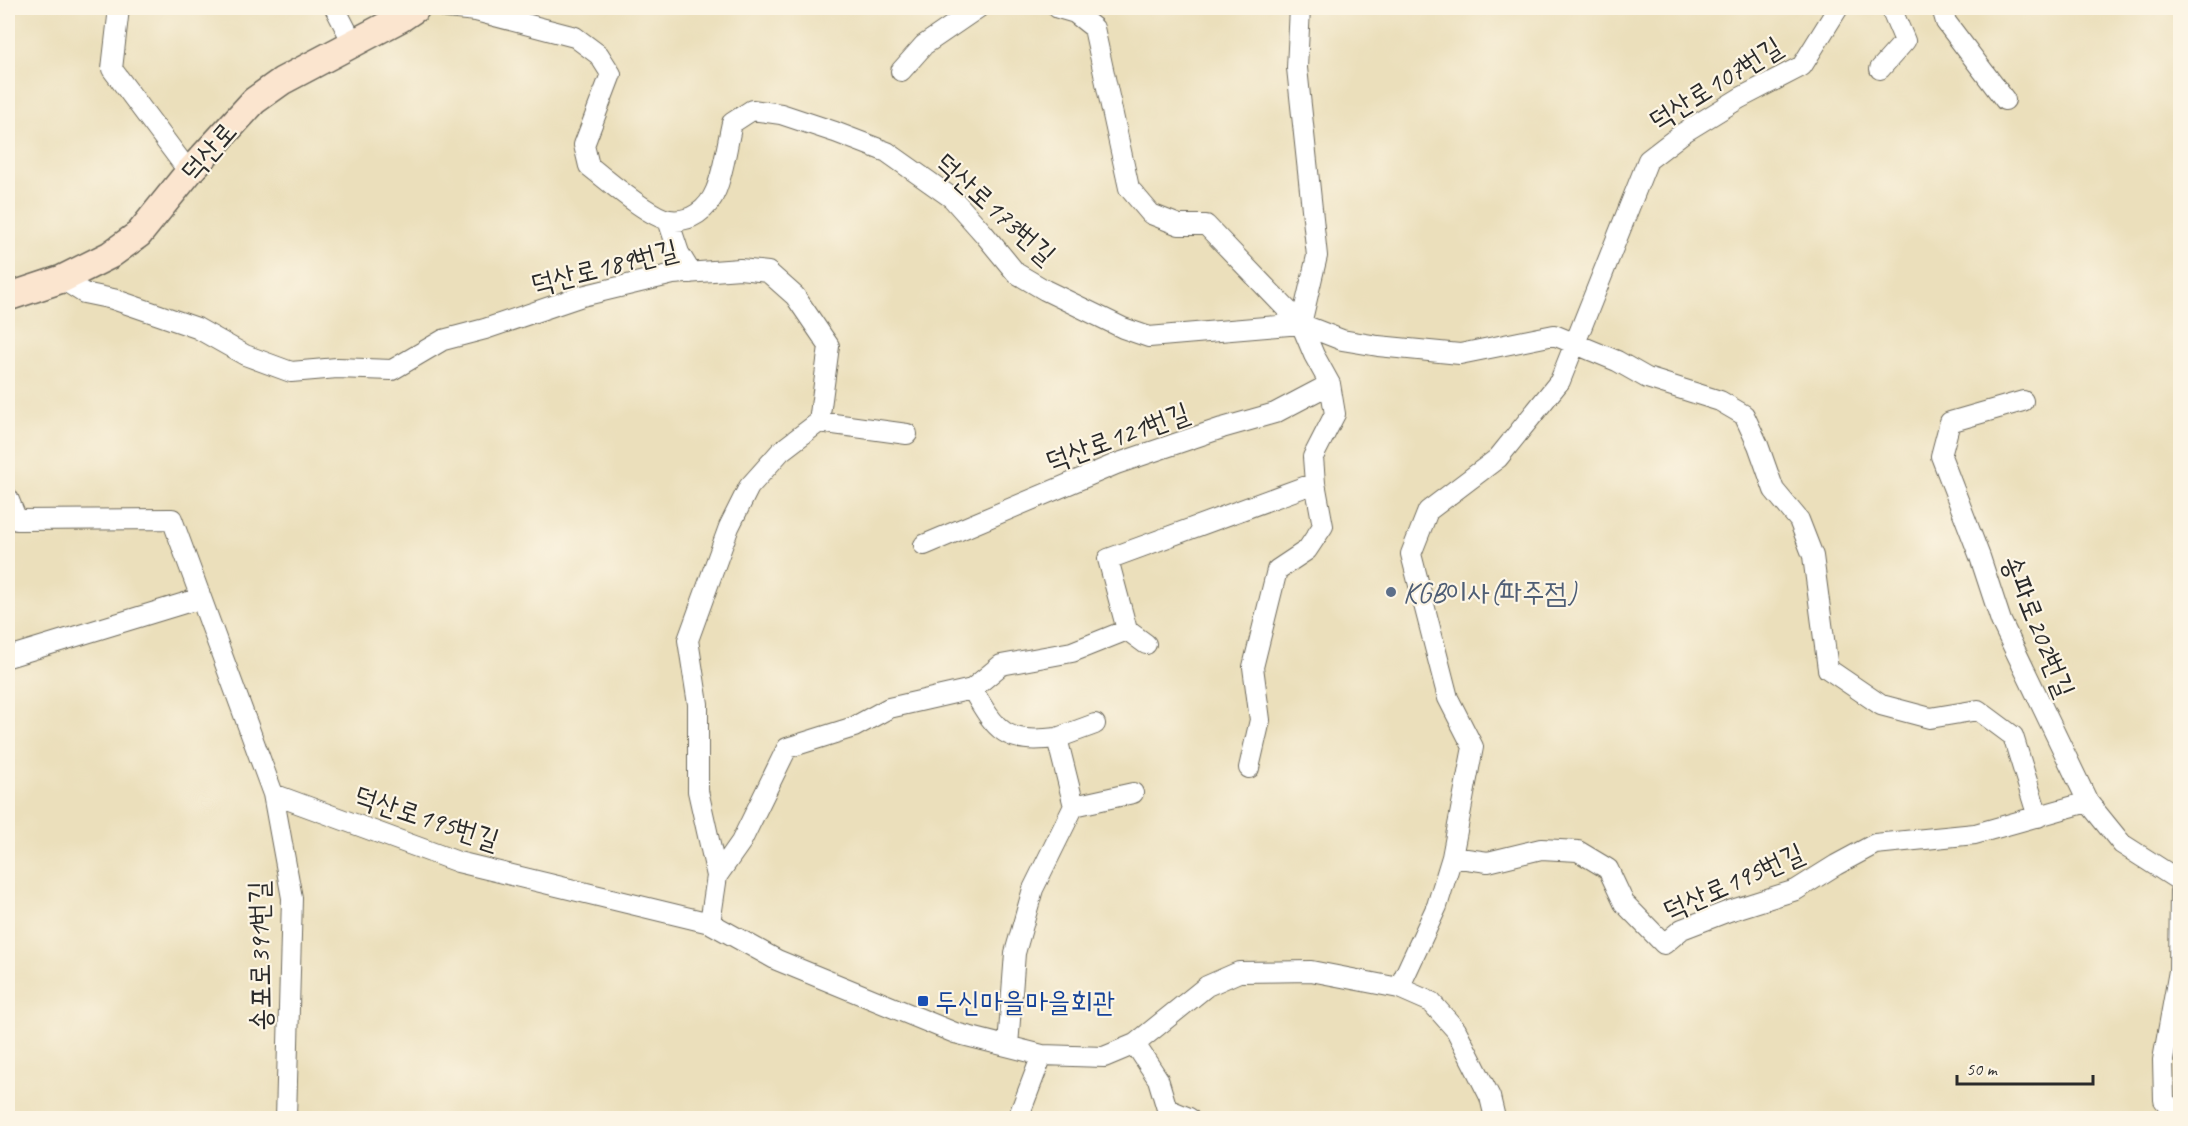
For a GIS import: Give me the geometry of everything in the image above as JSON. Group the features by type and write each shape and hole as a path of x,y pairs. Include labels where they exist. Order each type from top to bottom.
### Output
{"street":[{"path":"119,8 112,69 189,172"},
{"path":"335,8 353,43"},
{"name":"덕산로","path":"8,297 62,279 110,255 139,234 189,172 254,101 282,81 416,8"},
{"path":"447,8 476,11 575,37 599,55 611,74 584,145 589,166 648,210 668,220 679,253 691,273"},
{"path":"901,71 924,45 978,8"},
{"path":"1058,8 1075,13 1094,28 1129,188 1151,213 1179,225 1206,225 1301,324 1314,356 1330,384 1335,414 1313,457 1323,526 1307,550 1277,570 1253,666 1260,720 1249,768"},
{"path":"1300,8 1298,68 1317,256 1301,324"},
{"name":"덕산로107번길","path":"1575,343 1648,160 1683,133 1740,98 1802,66 1838,8"},
{"path":"1880,69 1905,41 1891,8"},
{"path":"1942,8 1946,22 2005,100"},
{"name":"덕산로173번길","path":"668,220 689,218 703,211 716,191 732,123 752,110 781,114 887,152 952,198 1016,273 1044,290 1123,328 1149,337 1301,324"},
{"name":"덕산로189번길","path":"62,279 84,293 112,299 197,328 245,355 291,372 337,368 392,370 442,340 485,329 582,296 673,274 740,269 768,272 795,296 829,346 819,422"},
{"path":"1301,324 1342,340 1460,354 1554,335 1617,362 1647,378 1720,400 1744,415 1758,445 1774,490 1800,520 1813,556 1828,669 1881,705 1930,718 1978,710 2013,736 2038,817 2088,802"},
{"path":"1399,988 1437,906 1452,857 1473,747 1448,698 1411,554 1428,511 1498,458 1560,381 1575,343"},
{"name":"덕산로121번길","path":"924,545 1116,464 1222,428 1275,413 1330,384"},
{"name":"송파로202번길","path":"2023,401 1950,422 1941,456 1980,557 2001,621 2088,802 2122,844 2181,881"},
{"path":"710,923 717,876 698,791 698,704 688,640 729,527 749,487 782,451 819,422 907,434"},
{"path":"1146,644 1127,630 1108,559 1315,483"},
{"path":"8,498 17,520 172,519 273,794"},
{"path":"8,657 201,598"},
{"path":"717,876 741,842 787,748 854,727 889,708 972,689 1001,665 1072,652 1127,630"},
{"path":"972,689 985,712 1005,734 1031,741 1057,738 1095,724"},
{"path":"1008,1046 1015,953 1033,889 1074,806 1057,738"},
{"path":"1074,806 1133,793"},
{"name":"덕산로195번길","path":"273,794 459,862 710,923 787,964 955,1033 1042,1054 1104,1057 1135,1044 1207,986 1239,972 1311,970 1399,988 1431,1002 1456,1030 1490,1097 1495,1119"},
{"name":"송포로391번길","path":"273,794 292,898 286,1119"},
{"name":"덕산로195번길","path":"1452,857 1488,862 1541,849 1578,850 1608,869 1624,903 1664,944 1682,929 1729,910 1797,890 1875,844 1974,834 2038,817"},
{"path":"2181,892 2179,971 2163,1070 2164,1100 2175,1113 2181,1115"},
{"path":"1135,1044 1158,1078 1167,1109 1189,1119"},
{"path":"1018,1119 1042,1054"}],"place":[{"name":"KGB이사(파주점)","path":"1391,592"},
{"name":"두신마을마을회관","path":"923,1001"}]}
